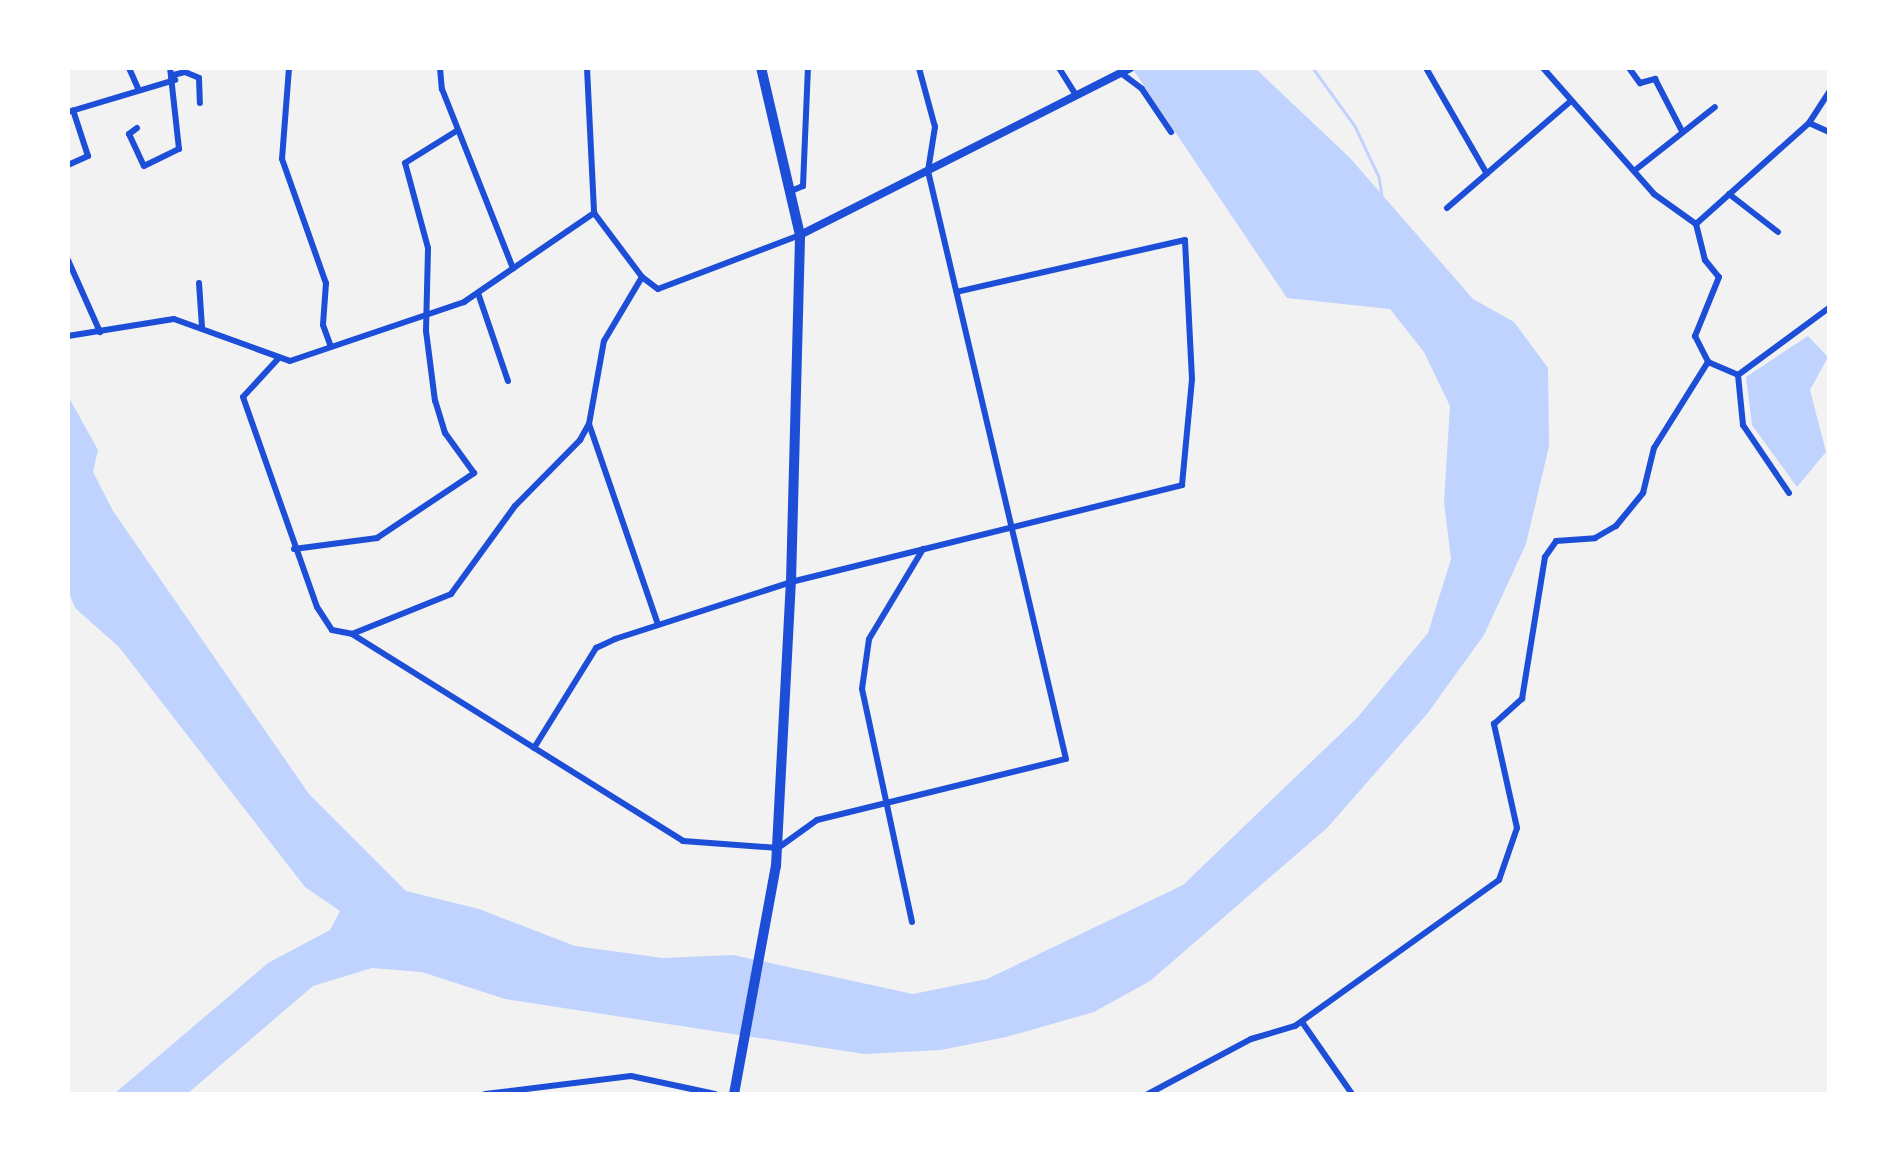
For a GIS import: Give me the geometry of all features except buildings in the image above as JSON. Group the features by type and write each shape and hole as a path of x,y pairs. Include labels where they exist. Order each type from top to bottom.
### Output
{"main road":[{"path":"734,1094 758,945 778,848 791,582 800,235 761,68"}],"street":[{"path":"129,68 139,90"},
{"path":"198,68 195,76 200,103"},
{"path":"289,68 282,159 326,283 323,325 331,347"},
{"path":"440,68 458,130 513,268"},
{"path":"587,68 594,213 642,277 658,289 800,235 1130,68"},
{"path":"791,191 803,186 808,68"},
{"path":"594,213 478,293 426,317 331,347 277,360 243,397 294,549 324,619 332,630 352,634 684,841 778,848 817,820 1066,759 1014,527 928,171 935,127 919,68"},
{"path":"1059,68 1076,95"},
{"path":"1426,68 1486,174"},
{"path":"1629,68 1640,83 1655,79 1682,131"},
{"path":"1546,69 1634,171 1696,224 1705,260 1719,277 1695,336 1708,362 1738,375"},
{"path":"1121,73 1142,89 1171,132"},
{"path":"137,128 129,134 144,166 179,149 173,75"},
{"path":"68,165 88,156 71,111 139,90 173,75 195,76"},
{"path":"1696,224 1809,123 1829,92"},
{"path":"1447,208 1571,101"},
{"path":"1634,171 1715,107"},
{"path":"1809,123 1829,132"},
{"path":"294,549 377,538 474,473 445,433 435,401 426,317 428,248 405,163 458,130"},
{"path":"1729,194 1778,232"},
{"path":"534,748 596,648 658,624 791,582 1182,485 1192,379 1185,240 957,292"},
{"path":"68,260 100,332"},
{"path":"642,277 604,341 589,424 658,624"},
{"path":"199,283 202,327"},
{"path":"478,293 508,381"},
{"path":"1738,375 1829,308"},
{"path":"68,336 174,319 202,327 277,360"},
{"path":"1148,1094 1251,1039 1301,1022 1505,871 1517,828 1494,724 1522,699 1545,556 1556,541 1595,538 1616,526 1643,493 1654,448 1708,362"},
{"path":"1738,375 1744,425 1789,493"},
{"path":"352,634 450,594 515,506 589,424"},
{"path":"912,922 862,707 869,639 923,549"},
{"path":"1301,1022 1352,1094"},
{"path":"485,1094 509,1086 631,1076 715,1094"}],"water":[{"path":"1132,68 1255,68 1350,158 1473,299 1514,322 1548,368 1549,446 1526,544 1484,635 1427,714 1327,828 1150,981 1094,1012 1006,1037 941,1050 864,1054 505,999 422,972 372,968 313,986 187,1094 114,1094 268,963 330,930 340,911 305,887 119,647 75,608 68,590 68,396 98,450 93,472 113,511 309,794 406,891 479,909 575,946 663,958 733,955 913,994 987,979 1183,885 1357,718 1428,633 1451,559 1444,502 1450,406 1424,352 1390,309 1287,298"},
{"path":"1808,336 1828,357 1810,390 1826,452 1797,487 1752,425 1746,377"}],"waterway":[{"path":"1313,68 1355,126 1379,177 1384,207"}]}
